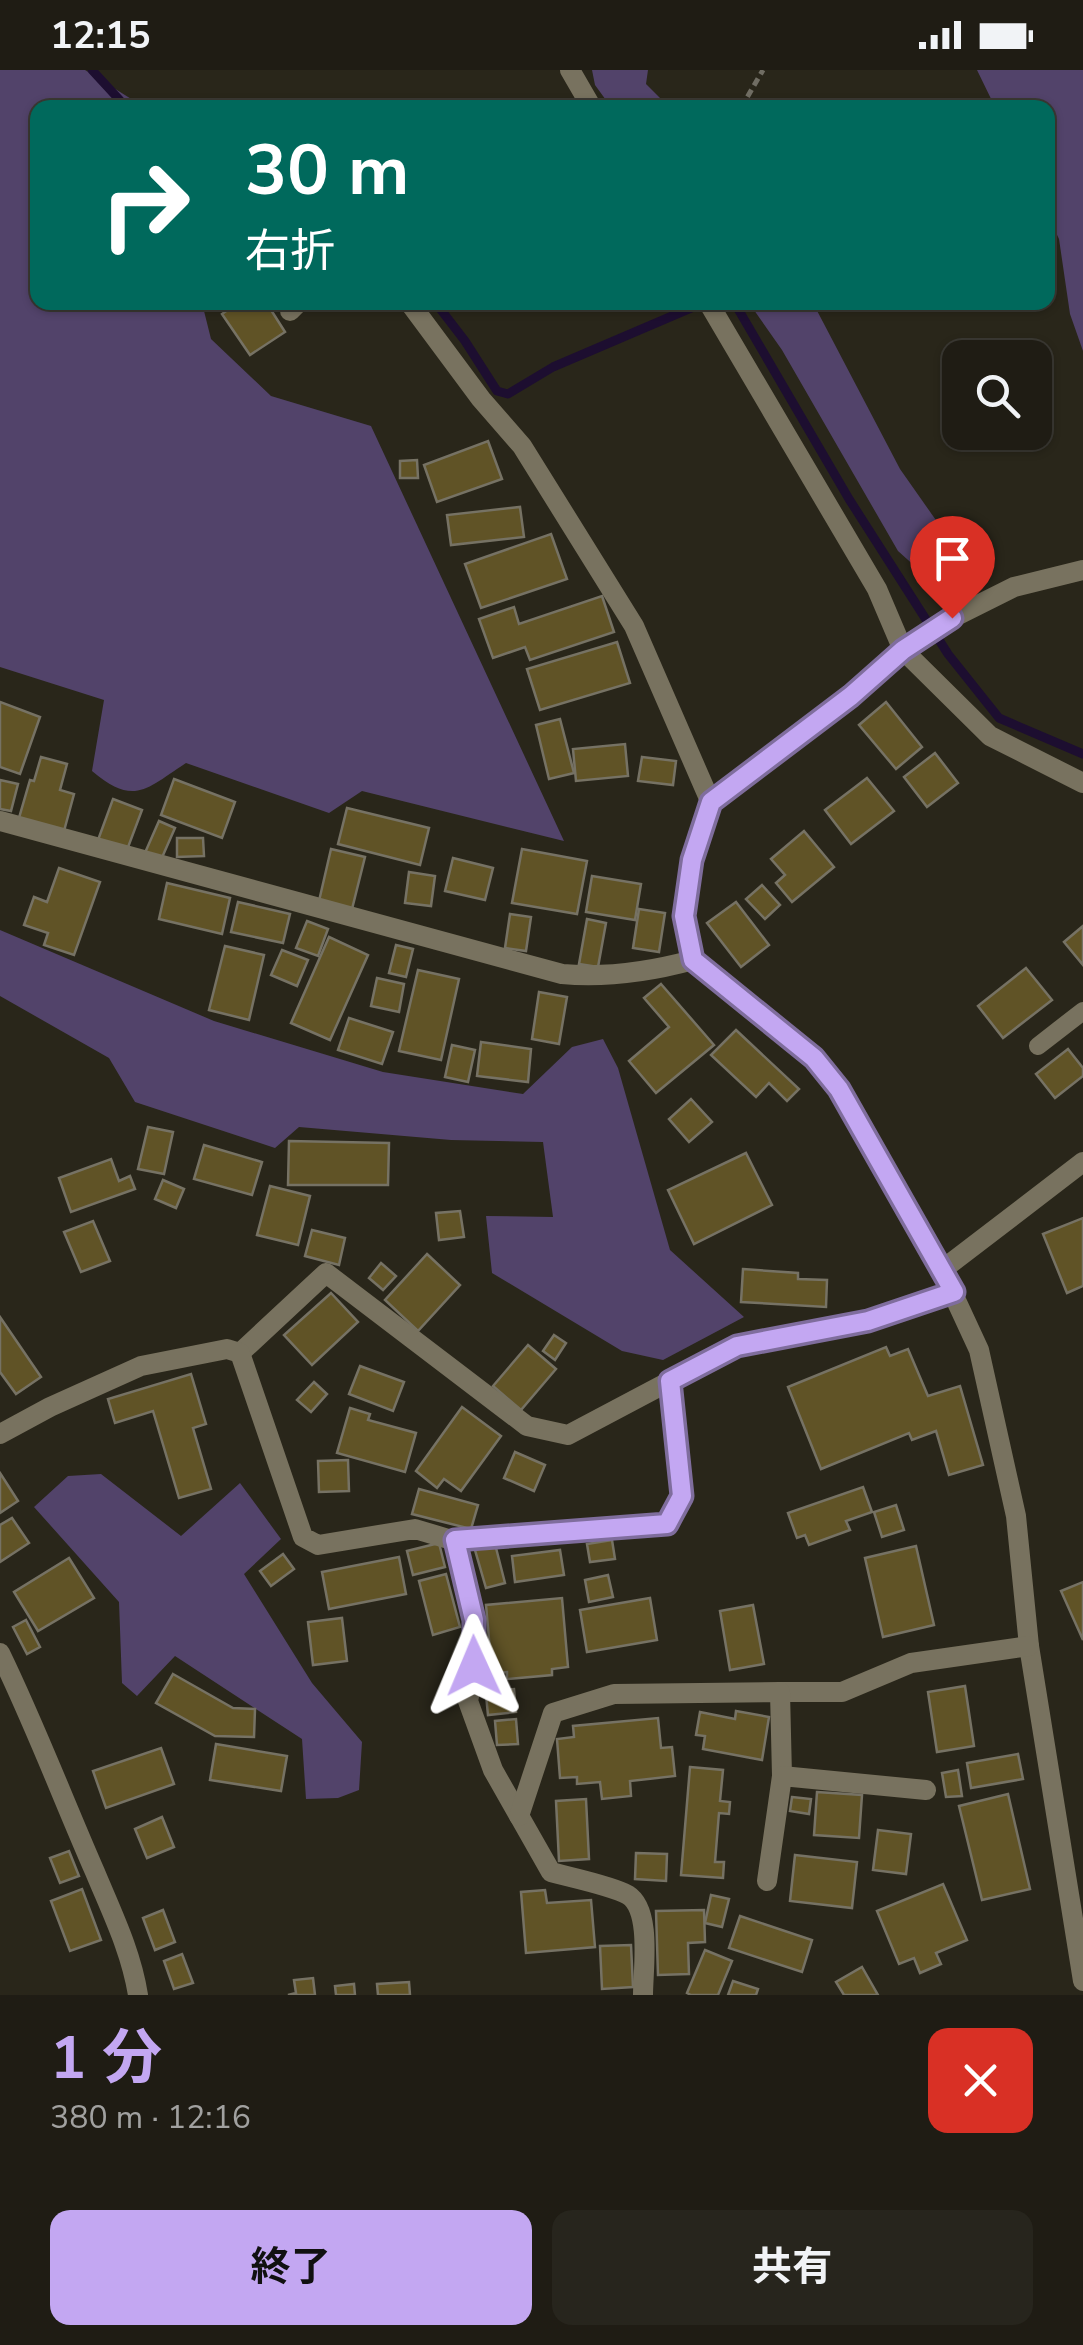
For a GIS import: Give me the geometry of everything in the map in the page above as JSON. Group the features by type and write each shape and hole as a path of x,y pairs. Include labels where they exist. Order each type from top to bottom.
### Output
{"street":[{"path":"570,70 587,100"},
{"path":"415,310 481,399 522,446 634,626 711,802"},
{"path":"712,310 878,589 903,650 990,736 1083,783"},
{"path":"1083,570 1014,587 952,618 903,650 851,696 711,802 692,860 684,916 693,960 814,1058 839,1089 954,1292 979,1350 1016,1516 1028,1646 1083,1980"},
{"path":"0,821 562,974 593,977 656,971 693,960"},
{"path":"942,1270 1083,1162"},
{"path":"240,1353 326,1273 527,1426 568,1435 737,1346 868,1321 954,1292"},
{"path":"0,1434 50,1406 141,1366 228,1349 240,1353"},
{"path":"240,1353 304,1537 318,1545 415,1529 455,1540 667,1524 682,1496 670,1381"},
{"path":"455,1540 474,1620 474,1666 468,1701 493,1770 550,1872 629,1895 640,1910 644,1933 643,1995"},
{"path":"519,1816 553,1713 614,1694 842,1692 910,1663 1028,1646"},
{"path":"0,1653 35,1724 118,1922 134,1966 138,1995"},
{"path":"767,1880 782,1776 780,1692"},
{"path":"782,1776 926,1790"}],"lane":[{"path":"1038,1046 1083,1011"}],"path":[{"path":"746,100 763,70"}],"shaded area":[{"path":"0,70 85,70 133,100 30,100 30,310 204,310 211,339 271,396 371,426 564,841 362,791 329,813 186,763 149,787 129,791 119,788 92,771 104,700 0,667"},
{"path":"592,70 648,70 646,84 662,100 606,100 595,85"},
{"path":"977,70 1083,70 1083,351 1070,314 1055,231 1055,100 992,100"},
{"path":"754,310 817,310 900,469 952,543 950,569 927,577 898,551 782,350"},
{"path":"0,930 214,1021 383,1072 523,1094 572,1047 603,1039 618,1068 670,1250 744,1317 663,1360 622,1351 492,1273 486,1216 553,1217 543,1142 451,1140 299,1127 275,1148 135,1102 109,1058 0,996"},
{"path":"101,1474 181,1536 240,1483 281,1539 244,1574 312,1683 362,1742 359,1790 338,1798 306,1799 302,1739 175,1656 137,1696 122,1683 119,1602 34,1507 68,1476"}],"building":[{"path":"228,310 271,310 285,332 250,355 222,314"},
{"path":"488,441 502,479 437,502 424,465"},
{"path":"417,460 418,478 400,478 400,461"},
{"path":"520,507 524,537 451,545 447,515"},
{"path":"551,534 567,579 481,608 465,564"},
{"path":"602,596 614,632 530,660 525,647 493,658 479,619 514,607 519,624"},
{"path":"617,642 630,683 540,710 527,669"},
{"path":"0,702 40,717 20,774 0,767"},
{"path":"886,702 922,747 896,769 859,725"},
{"path":"560,719 574,773 549,779 536,725"},
{"path":"625,744 628,776 576,781 573,749"},
{"path":"935,753 958,783 927,807 904,777"},
{"path":"41,757 67,764 60,790 74,794 64,831 19,818"},
{"path":"642,757 676,761 673,785 638,781"},
{"path":"867,778 894,811 851,844 825,810"},
{"path":"174,779 235,802 222,838 161,815"},
{"path":"0,780 18,784 11,811 0,809"},
{"path":"113,799 142,810 127,850 98,840"},
{"path":"347,808 429,828 420,865 338,844"},
{"path":"159,821 175,828 160,862 144,855"},
{"path":"804,831 834,867 792,902 776,883 785,875 771,859"},
{"path":"177,838 203,838 204,856 177,857"},
{"path":"331,849 365,857 352,909 319,901"},
{"path":"522,849 587,861 577,914 512,903"},
{"path":"453,858 493,868 485,900 445,891"},
{"path":"59,868 100,882 74,955 44,945 48,933 24,925 34,897 47,902"},
{"path":"409,872 435,876 431,906 405,903"},
{"path":"592,876 641,884 635,920 586,912"},
{"path":"167,883 230,898 222,934 159,919"},
{"path":"762,885 780,905 765,919 746,899"},
{"path":"238,902 290,914 283,943 231,932"},
{"path":"736,902 769,945 741,967 707,923"},
{"path":"639,909 665,913 659,952 633,948"},
{"path":"510,914 531,917 526,951 505,948"},
{"path":"587,919 606,923 598,967 579,964"},
{"path":"307,921 328,929 318,956 296,948"},
{"path":"1083,926 1083,965 1064,942"},
{"path":"329,937 368,955 330,1040 291,1023"},
{"path":"396,945 413,949 406,977 389,973"},
{"path":"225,946 264,955 249,1020 209,1010"},
{"path":"282,950 308,960 297,986 271,975"},
{"path":"1026,968 1052,1000 1003,1038 978,1006"},
{"path":"418,970 459,979 441,1060 399,1051"},
{"path":"377,978 404,984 399,1012 371,1006"},
{"path":"661,984 714,1045 656,1093 629,1061 669,1027 644,998"},
{"path":"539,992 567,997 559,1044 532,1039"},
{"path":"349,1018 393,1032 382,1064 338,1050"},
{"path":"736,1030 799,1089 787,1101 769,1083 756,1097 711,1055"},
{"path":"481,1042 531,1049 528,1082 477,1076"},
{"path":"452,1045 475,1050 468,1082 445,1077"},
{"path":"1068,1049 1083,1068 1083,1076 1055,1098 1036,1074"},
{"path":"691,1099 712,1122 689,1142 669,1119"},
{"path":"148,1127 173,1132 164,1174 138,1169"},
{"path":"289,1141 389,1143 388,1185 288,1185"},
{"path":"204,1145 262,1162 252,1195 194,1179"},
{"path":"746,1153 772,1205 694,1244 668,1190"},
{"path":"111,1159 119,1181 130,1176 135,1189 71,1212 59,1178"},
{"path":"163,1180 184,1189 176,1208 155,1199"},
{"path":"270,1186 310,1196 298,1245 257,1235"},
{"path":"460,1211 464,1237 439,1240 436,1213"},
{"path":"1083,1218 1083,1286 1067,1293 1043,1234"},
{"path":"93,1221 110,1261 81,1272 64,1232"},
{"path":"312,1230 345,1238 339,1265 305,1256"},
{"path":"427,1254 460,1285 418,1331 385,1300"},
{"path":"381,1263 396,1276 383,1290 369,1278"},
{"path":"743,1269 798,1273 798,1279 827,1280 826,1307 741,1302"},
{"path":"331,1293 358,1322 312,1365 284,1335"},
{"path":"0,1317 41,1377 16,1394 0,1372"},
{"path":"554,1335 566,1343 555,1360 543,1351"},
{"path":"528,1345 556,1369 521,1410 493,1386"},
{"path":"886,1347 890,1356 908,1349 928,1396 960,1386 983,1465 949,1475 936,1431 912,1440 909,1433 821,1469 788,1387"},
{"path":"360,1366 404,1382 393,1411 349,1394"},
{"path":"191,1374 206,1424 193,1428 211,1489 179,1498 153,1411 115,1423 108,1399"},
{"path":"314,1382 327,1394 311,1412 297,1400"},
{"path":"462,1407 501,1436 461,1491 444,1479 437,1488 416,1471"},
{"path":"350,1408 370,1414 368,1420 416,1433 405,1472 337,1453"},
{"path":"515,1452 545,1465 534,1491 504,1478"},
{"path":"348,1460 349,1491 319,1492 318,1461"},
{"path":"0,1473 18,1501 0,1513"},
{"path":"863,1487 872,1512 846,1521 850,1530 809,1545 805,1535 797,1538 788,1513"},
{"path":"419,1489 478,1505 471,1529 412,1514"},
{"path":"896,1505 904,1530 882,1537 874,1512"},
{"path":"12,1518 29,1543 0,1562 0,1525"},
{"path":"612,1540 615,1559 590,1562 587,1544"},
{"path":"439,1543 445,1567 413,1575 407,1551"},
{"path":"495,1544 505,1583 486,1588 475,1550"},
{"path":"916,1546 934,1625 883,1637 865,1558"},
{"path":"560,1550 564,1575 515,1582 512,1556"},
{"path":"283,1554 294,1569 271,1586 260,1571"},
{"path":"399,1557 406,1594 329,1609 322,1572"},
{"path":"69,1558 94,1598 38,1631 14,1592"},
{"path":"446,1574 460,1627 433,1635 419,1581"},
{"path":"608,1575 613,1597 589,1602 585,1580"},
{"path":"1083,1582 1083,1640 1061,1591"},
{"path":"562,1598 568,1667 552,1669 552,1675 507,1679 507,1672 492,1673 486,1605"},
{"path":"650,1598 657,1640 587,1652 580,1610"},
{"path":"753,1605 764,1664 730,1670 720,1611"},
{"path":"342,1618 347,1661 313,1665 308,1622"},
{"path":"26,1620 40,1647 27,1654 13,1627"},
{"path":"173,1674 233,1708 255,1709 254,1737 215,1736 156,1703"},
{"path":"503,1682 503,1690 514,1689 516,1712 488,1715 485,1684"},
{"path":"965,1686 974,1746 937,1752 928,1692"},
{"path":"736,1711 769,1717 762,1760 703,1749 705,1736 696,1735 700,1712 735,1719"},
{"path":"658,1718 661,1748 672,1747 675,1776 630,1781 631,1796 602,1799 600,1782 577,1784 577,1777 560,1778 557,1739 574,1737 573,1726"},
{"path":"516,1719 518,1744 497,1745 495,1721"},
{"path":"216,1744 287,1756 281,1791 210,1780"},
{"path":"161,1748 174,1784 106,1808 93,1771"},
{"path":"1018,1754 1023,1779 971,1788 967,1763"},
{"path":"690,1767 723,1770 720,1801 730,1802 729,1814 719,1813 715,1862 724,1862 723,1878 681,1875"},
{"path":"958,1770 962,1796 946,1797 942,1773"},
{"path":"817,1792 862,1795 859,1838 814,1835"},
{"path":"1008,1794 1030,1889 982,1900 959,1806"},
{"path":"792,1797 811,1799 809,1814 790,1811"},
{"path":"586,1799 589,1859 559,1861 556,1801"},
{"path":"162,1817 174,1847 147,1858 135,1829"},
{"path":"878,1830 911,1834 906,1874 873,1870"},
{"path":"69,1851 79,1876 60,1883 50,1858"},
{"path":"636,1853 667,1854 666,1881 635,1879"},
{"path":"795,1855 857,1862 852,1908 790,1901"},
{"path":"943,1884 967,1940 936,1953 941,1964 920,1973 914,1958 899,1964 877,1911"},
{"path":"82,1889 101,1940 70,1951 51,1901"},
{"path":"545,1890 547,1903 591,1900 595,1947 526,1953 521,1892"},
{"path":"711,1895 729,1899 722,1927 705,1923"},
{"path":"163,1910 175,1942 155,1950 143,1918"},
{"path":"704,1910 705,1942 688,1943 689,1974 658,1975 656,1911"},
{"path":"740,1916 812,1940 802,1972 729,1948"},
{"path":"631,1945 633,1987 602,1989 600,1946"},
{"path":"705,1950 732,1961 718,1995 691,1995 687,1993"},
{"path":"182,1954 193,1983 174,1989 164,1961"},
{"path":"862,1967 878,1995 844,1995 836,1982"},
{"path":"313,1978 315,1995 288,1995 296,1993 294,1980"},
{"path":"733,1981 758,1989 756,1995 728,1995"},
{"path":"409,1982 410,1995 378,1995 377,1984"},
{"path":"354,1984 355,1995 336,1995 335,1986"}],"waterway":[{"path":"92,70 120,100"},
{"path":"441,310 497,391 508,394 553,367 686,310"},
{"path":"739,310 849,499 948,654 999,718 1083,754"}],"route":[{"path":"474,1666 474,1620 455,1540 667,1524 682,1496 670,1381 737,1346 868,1321 954,1292 839,1089 814,1058 693,960 684,916 692,860 711,802 851,696 903,650 952,618"}]}
